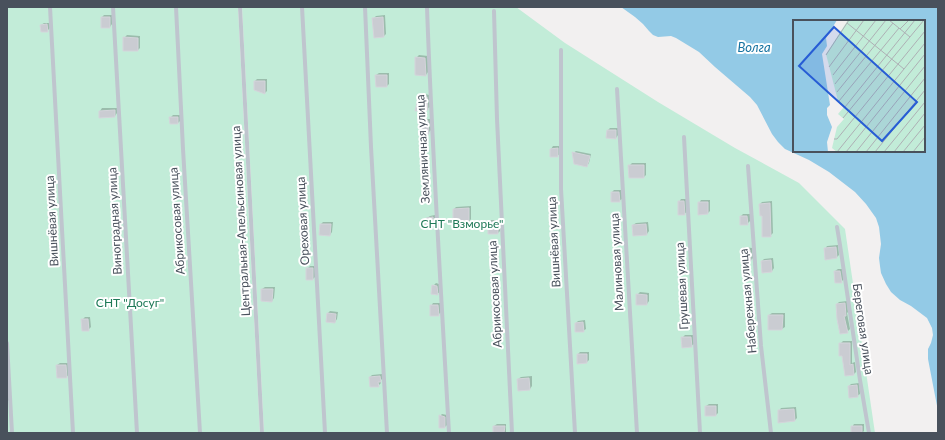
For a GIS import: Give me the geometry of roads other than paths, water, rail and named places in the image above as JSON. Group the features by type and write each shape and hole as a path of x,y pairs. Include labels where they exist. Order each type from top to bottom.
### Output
{"lane":[{"name":"Вишнёвая улица","path":"50,7 74,433"},
{"name":"Виноградная улица","path":"113,7 136,433"},
{"name":"Абрикосовая улица","path":"176,7 182,149 200,433"},
{"name":"Центральная-Апельсиновая улица","path":"240,7 262,433"},
{"name":"Ореховая улица","path":"302,7 325,433"},
{"path":"364,7 387,433"},
{"name":"Земляничная улица","path":"427,7 433,151 449,433"},
{"name":"Абрикосовая улица","path":"494,11 497,119 512,433"},
{"name":"Вишнёвая улица","path":"561,50 561,189 575,433"},
{"name":"Малиновая улица","path":"617,89 637,433"},
{"name":"Грушевая улица","path":"684,137 700,433"},
{"name":"Набережная улица","path":"748,166 761,346 771,433"},
{"name":"Береговая улица","path":"837,227 869,433"},
{"path":"7,342 12,433"}],"water":[{"name":"Волга","path":"621,7 938,7 938,411 928,359 928,349 933,335 932,328 927,318 900,300 891,292 886,284 881,273 879,258 881,244 879,227 876,218 866,204 855,192 829,172 809,160 785,149 772,134 757,105 750,97 699,52 671,36 658,37 653,35 643,24"}],"park label":[{"name":"СНТ \"Взморье\"","path":"462,224"},
{"name":"СНТ \"Досуг\"","path":"130,303"}]}
